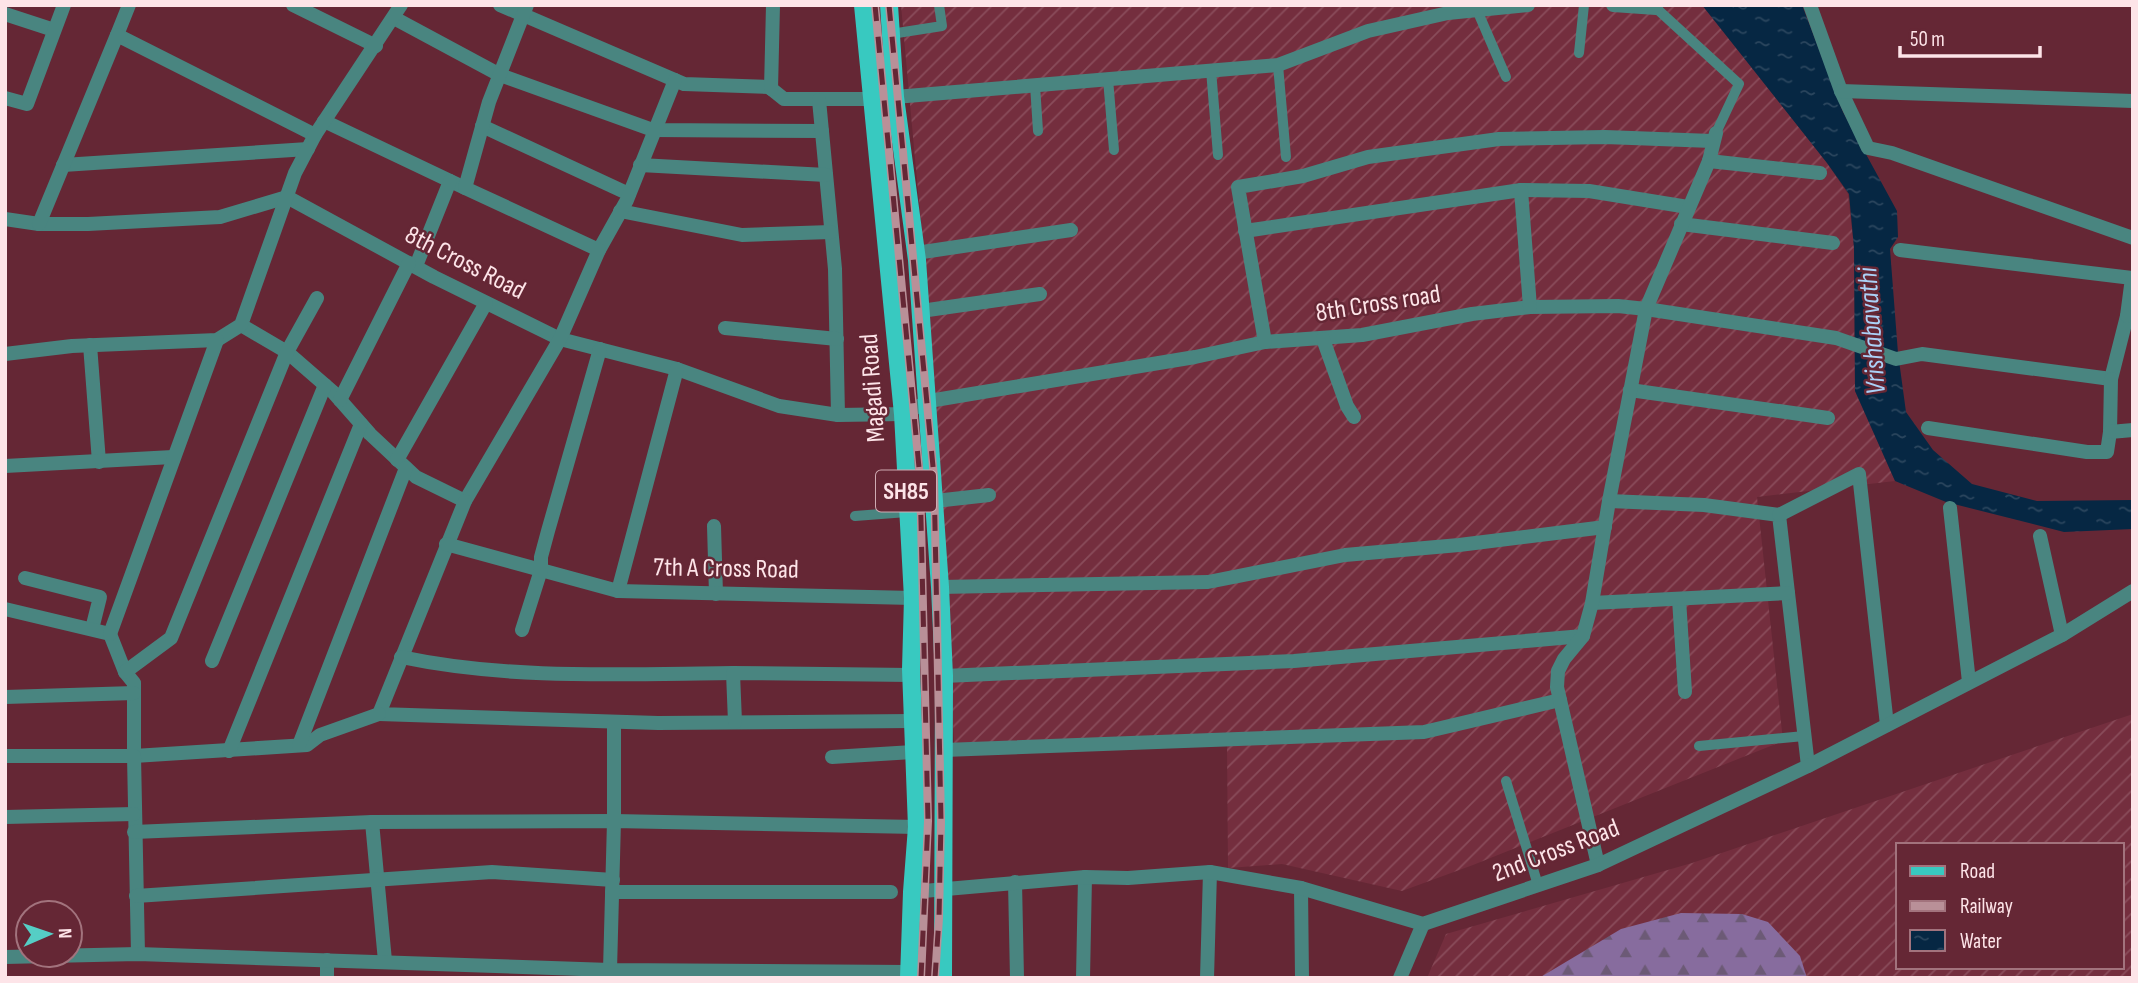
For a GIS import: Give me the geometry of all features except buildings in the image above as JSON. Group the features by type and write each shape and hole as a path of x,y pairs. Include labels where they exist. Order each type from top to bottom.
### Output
{"main road":[{"name":"Magadi Road","path":"863,5 903,414 912,598 911,676 917,827 909,975"},
{"name":"Magadi Road","path":"889,5 895,97 916,253 929,401 940,587 944,676 943,978"}],"street":[{"path":"5,98 27,104 64,5"},
{"path":"39,223 129,5"},
{"path":"293,5 376,46"},
{"path":"5,354 90,345 217,340 241,325 295,173 315,135 401,5"},
{"path":"500,5 525,11 684,83 771,89 784,99 873,99"},
{"path":"771,89 773,5"},
{"path":"895,97 1278,65 1368,30 1448,13 1528,5"},
{"path":"1612,5 1656,8"},
{"path":"1810,5 1841,91 1868,148 1892,153 2133,238"},
{"path":"465,188 482,126 525,11"},
{"path":"13,12 54,30"},
{"path":"394,18 500,75 653,130 822,131"},
{"path":"117,35 315,135"},
{"path":"379,714 465,501 561,339 599,250 629,194 675,80"},
{"path":"1841,91 2133,101"},
{"path":"819,100 835,269 838,415"},
{"path":"324,121 599,250"},
{"path":"482,126 629,194"},
{"path":"1265,342 1238,187 1303,176 1368,157 1499,139 1714,137 1709,161 1646,309 1592,603 1583,636 1558,671 1557,687 1598,865"},
{"path":"63,165 308,149"},
{"path":"1709,161 1820,173"},
{"path":"640,165 826,175"},
{"path":"340,400 412,264 450,181"},
{"path":"1245,231 1521,190 1590,191 1688,207"},
{"path":"1521,190 1530,307"},
{"path":"5,219 88,224 220,217 287,197"},
{"name":"8th Cross Road","path":"287,197 486,303 561,339 677,369 779,406 838,415 903,414"},
{"path":"620,211 742,235 831,232"},
{"path":"1681,224 1833,243"},
{"path":"916,253 1071,230"},
{"path":"1900,250 2132,278 2130,317 2111,379 2108,452 2087,452 1928,428"},
{"path":"921,311 1040,294"},
{"path":"125,672 171,638 287,352 317,298"},
{"path":"299,745 401,464 486,303"},
{"name":"8th Cross road","path":"903,414 929,401 1195,357 1265,342 1362,335 1472,314 1530,307 1618,306 1646,309 1836,338 1896,359 1922,354 2111,379"},
{"path":"241,325 287,352 325,385 416,477 465,501"},
{"path":"725,328 837,339"},
{"path":"1324,339 1347,406 1354,417"},
{"path":"138,954 134,832 134,682 125,672 110,635 217,340"},
{"path":"90,345 99,462"},
{"path":"522,630 541,570 545,544 600,349"},
{"path":"618,591 677,369"},
{"path":"212,661 325,385"},
{"path":"1630,390 1828,418"},
{"path":"229,751 361,424"},
{"path":"2110,432 2133,430"},
{"path":"5,466 173,457"},
{"path":"1609,501 1704,505 1779,515 1859,474 1887,725"},
{"path":"935,501 989,495"},
{"path":"1950,508 1969,682"},
{"path":"1779,515 1808,766"},
{"path":"714,526 716,594"},
{"path":"940,587 1208,582 1345,555 1460,545 1605,527"},
{"path":"2039,536 2063,635"},
{"name":"7th A Cross Road","path":"446,544 618,591 912,598"},
{"path":"25,578 100,597 92,629"},
{"name":"2nd Cross Road","path":"1423,924 1598,865 1808,766 2063,635 2133,591"},
{"path":"1592,603 1788,593"},
{"path":"1679,599 1685,692"},
{"path":"5,609 110,635"},
{"path":"944,676 1294,661 1583,636"},
{"path":"401,657 443,666 574,674 911,676"},
{"path":"733,673 735,722"},
{"path":"5,697 134,694"},
{"path":"943,750 1424,732 1560,699"},
{"path":"5,756 134,756 307,745 320,735 379,714 614,722 912,721"},
{"path":"610,970 614,722"},
{"path":"832,757 913,752"},
{"path":"5,817 134,814"},
{"path":"134,832 372,822 614,821 917,827"},
{"path":"372,822 385,961"},
{"path":"912,892 1085,877 1128,878 1210,872 1301,888 1423,924 1400,978"},
{"path":"1207,978 1210,872"},
{"path":"136,896 492,873 613,886 891,892"},
{"path":"1083,978 1085,877"},
{"path":"1015,883 1017,978"},
{"path":"1301,888 1302,978"},
{"path":"5,957 138,954 385,961 493,972 610,970 909,975"},
{"path":"327,960 327,978"}],"lane":[{"path":"891,33 942,26 939,5"},
{"path":"1579,53 1584,5"},
{"path":"1656,8 1739,84 1714,137"},
{"path":"1477,10 1506,77"},
{"path":"1278,65 1286,157"},
{"path":"1211,70 1218,155"},
{"path":"1108,79 1114,150"},
{"path":"1035,85 1038,131"},
{"path":"855,516 907,512"},
{"path":"1699,746 1804,736"},
{"path":"1506,781 1538,885"}],"shaded area":[{"path":"901,5 1702,5 1827,163 1848,194 1854,248 1855,391 1895,481 1757,497 1783,741 1402,891 1282,864 1228,868 1227,745 955,755 921,224"},
{"path":"2133,714 2133,978 1427,978 1446,934 1692,863"}],"green space":[{"path":"1681,913 1742,914 1768,922 1800,956 1807,978 1539,978 1621,929"}],"water":[{"name":"Vrishabavathi","path":"1702,5 1802,5 1843,112 1897,211 1898,237 1890,249 1898,353 1906,412 1933,450 1972,484 2037,501 2133,500 2133,529 2064,532 1946,502 1895,481 1855,391 1854,248 1849,194"}],"railway":[{"path":"875,5 920,478 928,821 921,978"},
{"path":"889,5 934,477 941,821 935,978"}]}
